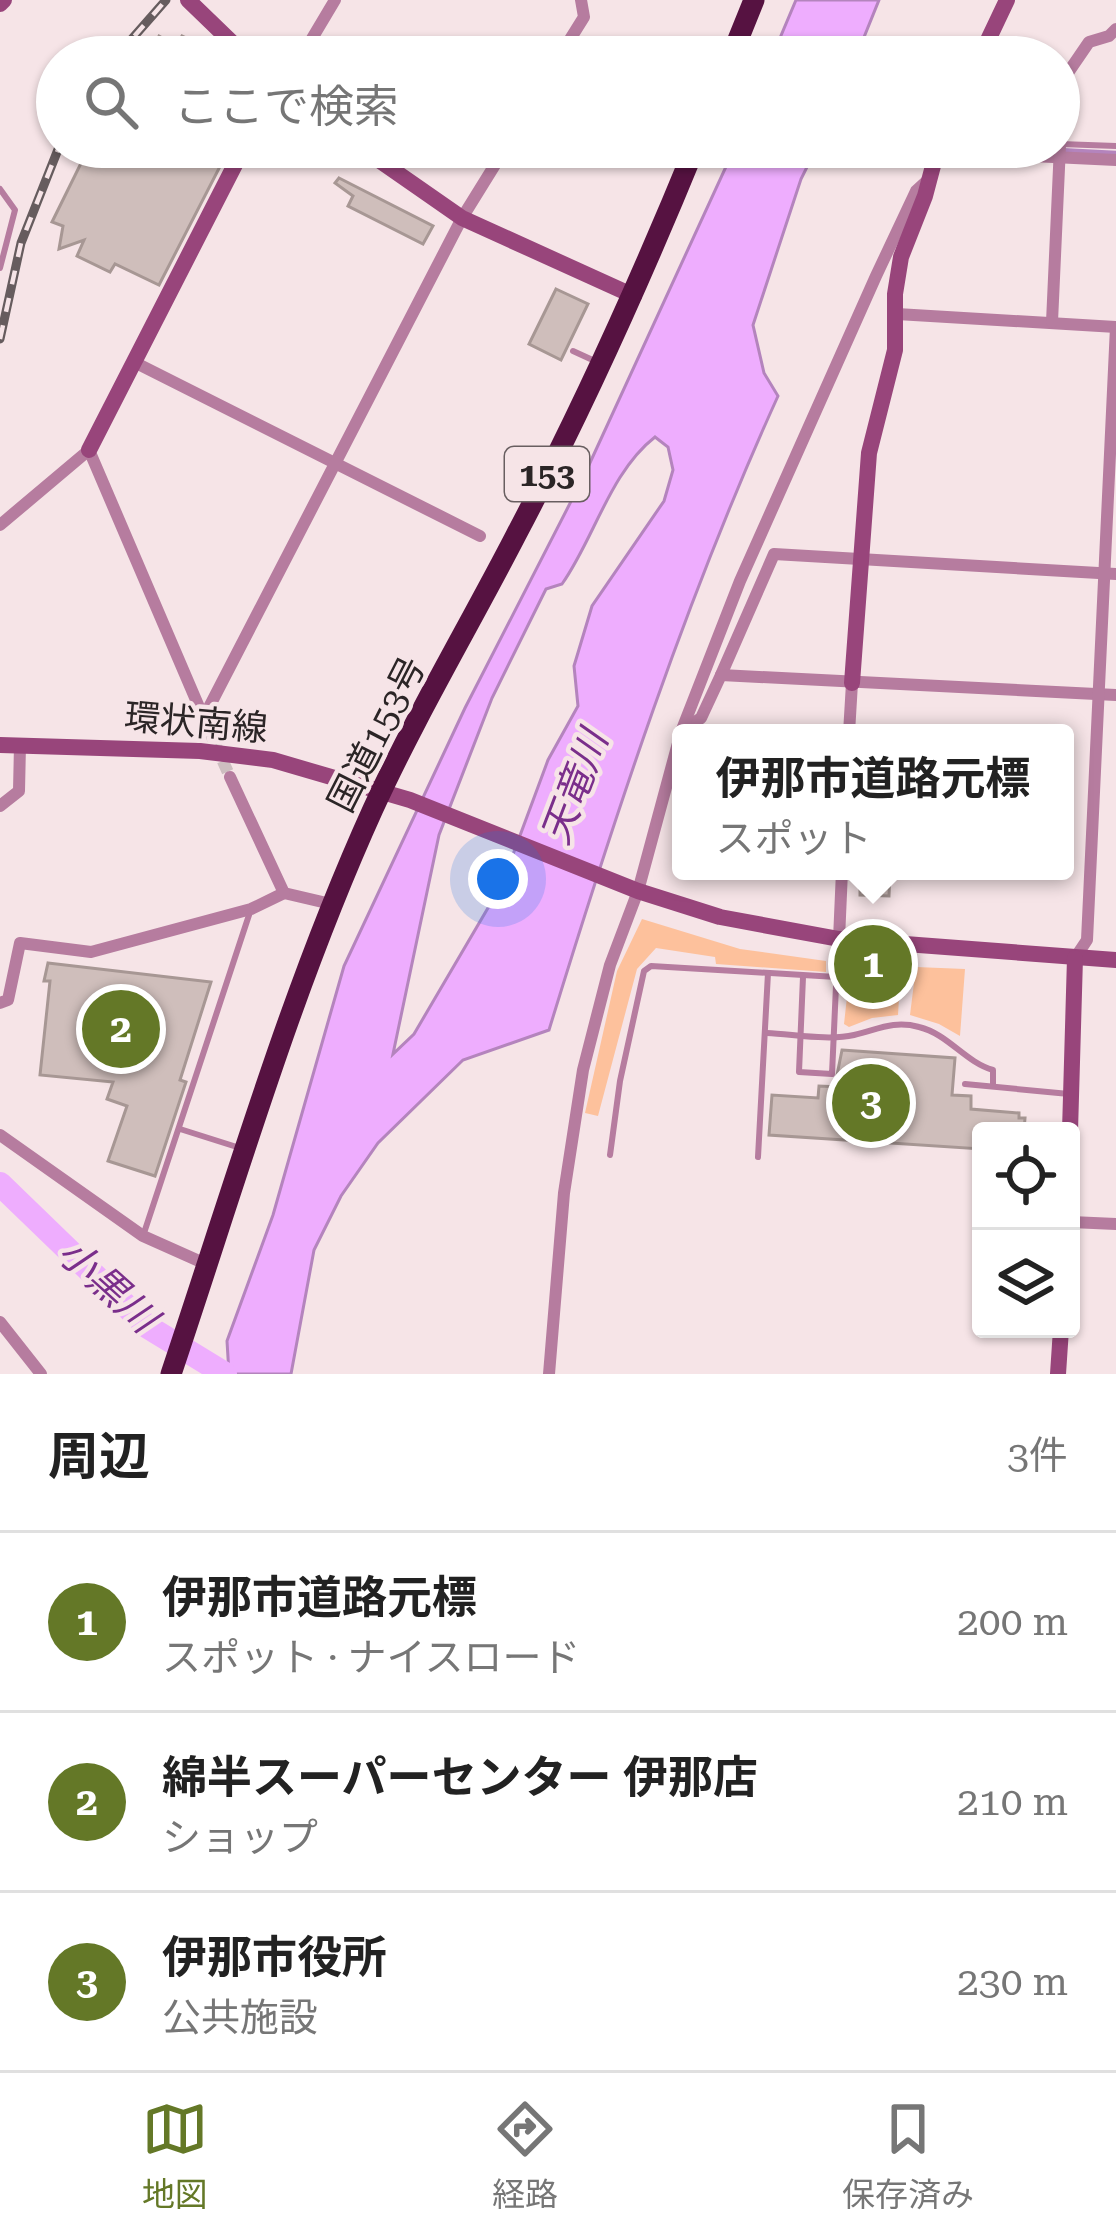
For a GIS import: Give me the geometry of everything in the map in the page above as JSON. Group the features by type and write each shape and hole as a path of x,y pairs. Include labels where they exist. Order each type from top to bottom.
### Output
{"highway":[{"path":"739,36 754,0"},
{"name":"国道153号","path":"172,1374 331,904 382,792 602,365 686,168"}],"street":[{"path":"188,0 226,36"},
{"path":"314,36 335,0"},
{"path":"572,36 584,17 581,0"},
{"path":"990,36 1007,0"},
{"path":"1080,56 1089,43 1109,37 1116,29"},
{"path":"1080,153 1116,160"},
{"path":"0,525 89,450 233,168"},
{"path":"390,168 462,218 634,296"},
{"path":"89,450 206,722 335,463 462,218 493,168"},
{"path":"850,724 869,453 895,350 895,293 901,257 933,168"},
{"path":"1052,322 1060,168"},
{"path":"684,724 740,580 868,295 916,191 930,178"},
{"path":"897,314 1116,327 1111,574 1087,940 1076,958 1070,1122"},
{"path":"134,362 480,536"},
{"path":"692,724 701,718 774,554 1111,574"},
{"path":"721,676 1116,695"},
{"name":"環状南線","path":"0,745 235,754 310,769 410,800 634,889 737,922 839,938 1116,960"},
{"path":"0,806 19,791 20,745"},
{"path":"549,1374 571,1131 610,965 672,762"},
{"path":"230,777 284,893"},
{"path":"839,938 842,880"},
{"path":"0,1003 8,1000 20,944 91,952 250,909 284,893 331,904"},
{"path":"0,1135 143,1236 205,1273"},
{"path":"1080,1222 1116,1224"},
{"path":"0,1322 41,1374"},
{"path":"1058,1374 1060,1338"}],"lane":[{"path":"1080,148 1116,146"},
{"path":"0,189 15,210 0,268"},
{"path":"573,350 602,365"},
{"path":"143,1236 250,909"},
{"path":"803,977 799,1072 832,1074 839,938"},
{"path":"610,1155 620,1081 644,971 651,966 836,977"},
{"path":"758,1157 768,974"},
{"path":"767,1033 854,1035 888,1024 922,1027 993,1070 993,1086"},
{"path":"965,1084 1071,1094"},
{"path":"180,1130 245,1149"}],"shaded area":[{"path":"642,919 740,949 826,961 826,972 716,964 715,957 656,948 637,969 598,1116 585,1113 617,971"},
{"path":"851,961 901,964 898,1015 849,1027 844,1024"},
{"path":"916,967 965,969 960,1036 910,1015"}],"water":[{"path":"796,0 879,0 864,36 781,36"},
{"name":"天竜川","path":"725,168 806,168 753,325 764,373 778,396 712,551 653,709 549,1030 463,1060 378,1143 341,1196 314,1250 291,1374 229,1374 227,1341 273,1215 344,966 465,708 583,478","holes":["655,437 668,447 673,470 664,501 592,606 574,666 578,706 548,760 502,884 414,1034 393,1054 439,835 492,698 546,589 562,584 626,468"]}],"building":[{"path":"79,168 219,168 159,285 115,264 110,272 77,256 84,240 59,249 63,226 52,222"},
{"path":"339,178 433,226 423,244 348,206 353,196 335,183"},
{"path":"556,289 588,304 561,360 529,344"},
{"path":"860,880 890,880 889,896 860,895"},
{"path":"48,963 211,982 180,1080 186,1082 155,1176 108,1161 127,1106 107,1099 113,1082 40,1075"},
{"path":"842,1050 955,1058 952,1095 971,1096 971,1109 1019,1113 1025,1122 972,1122 972,1148 769,1135 772,1095 818,1098 819,1086 842,1087 836,1080"}],"waterway":[{"path":"1080,151 1116,153"},
{"name":"小黒川","path":"0,1184 148,1327 225,1374"}],"tunnel":[{"path":"208,728 230,777"}],"railway":[{"path":"134,36 166,0"},
{"path":"0,339 21,243 51,168"}],"place":[{"name":"伊那市道路元標","path":"873,964"},
{"name":"綿半スーパーセンター 伊那店","path":"121,1029"},
{"name":"伊那市役所","path":"871,1103"}]}
